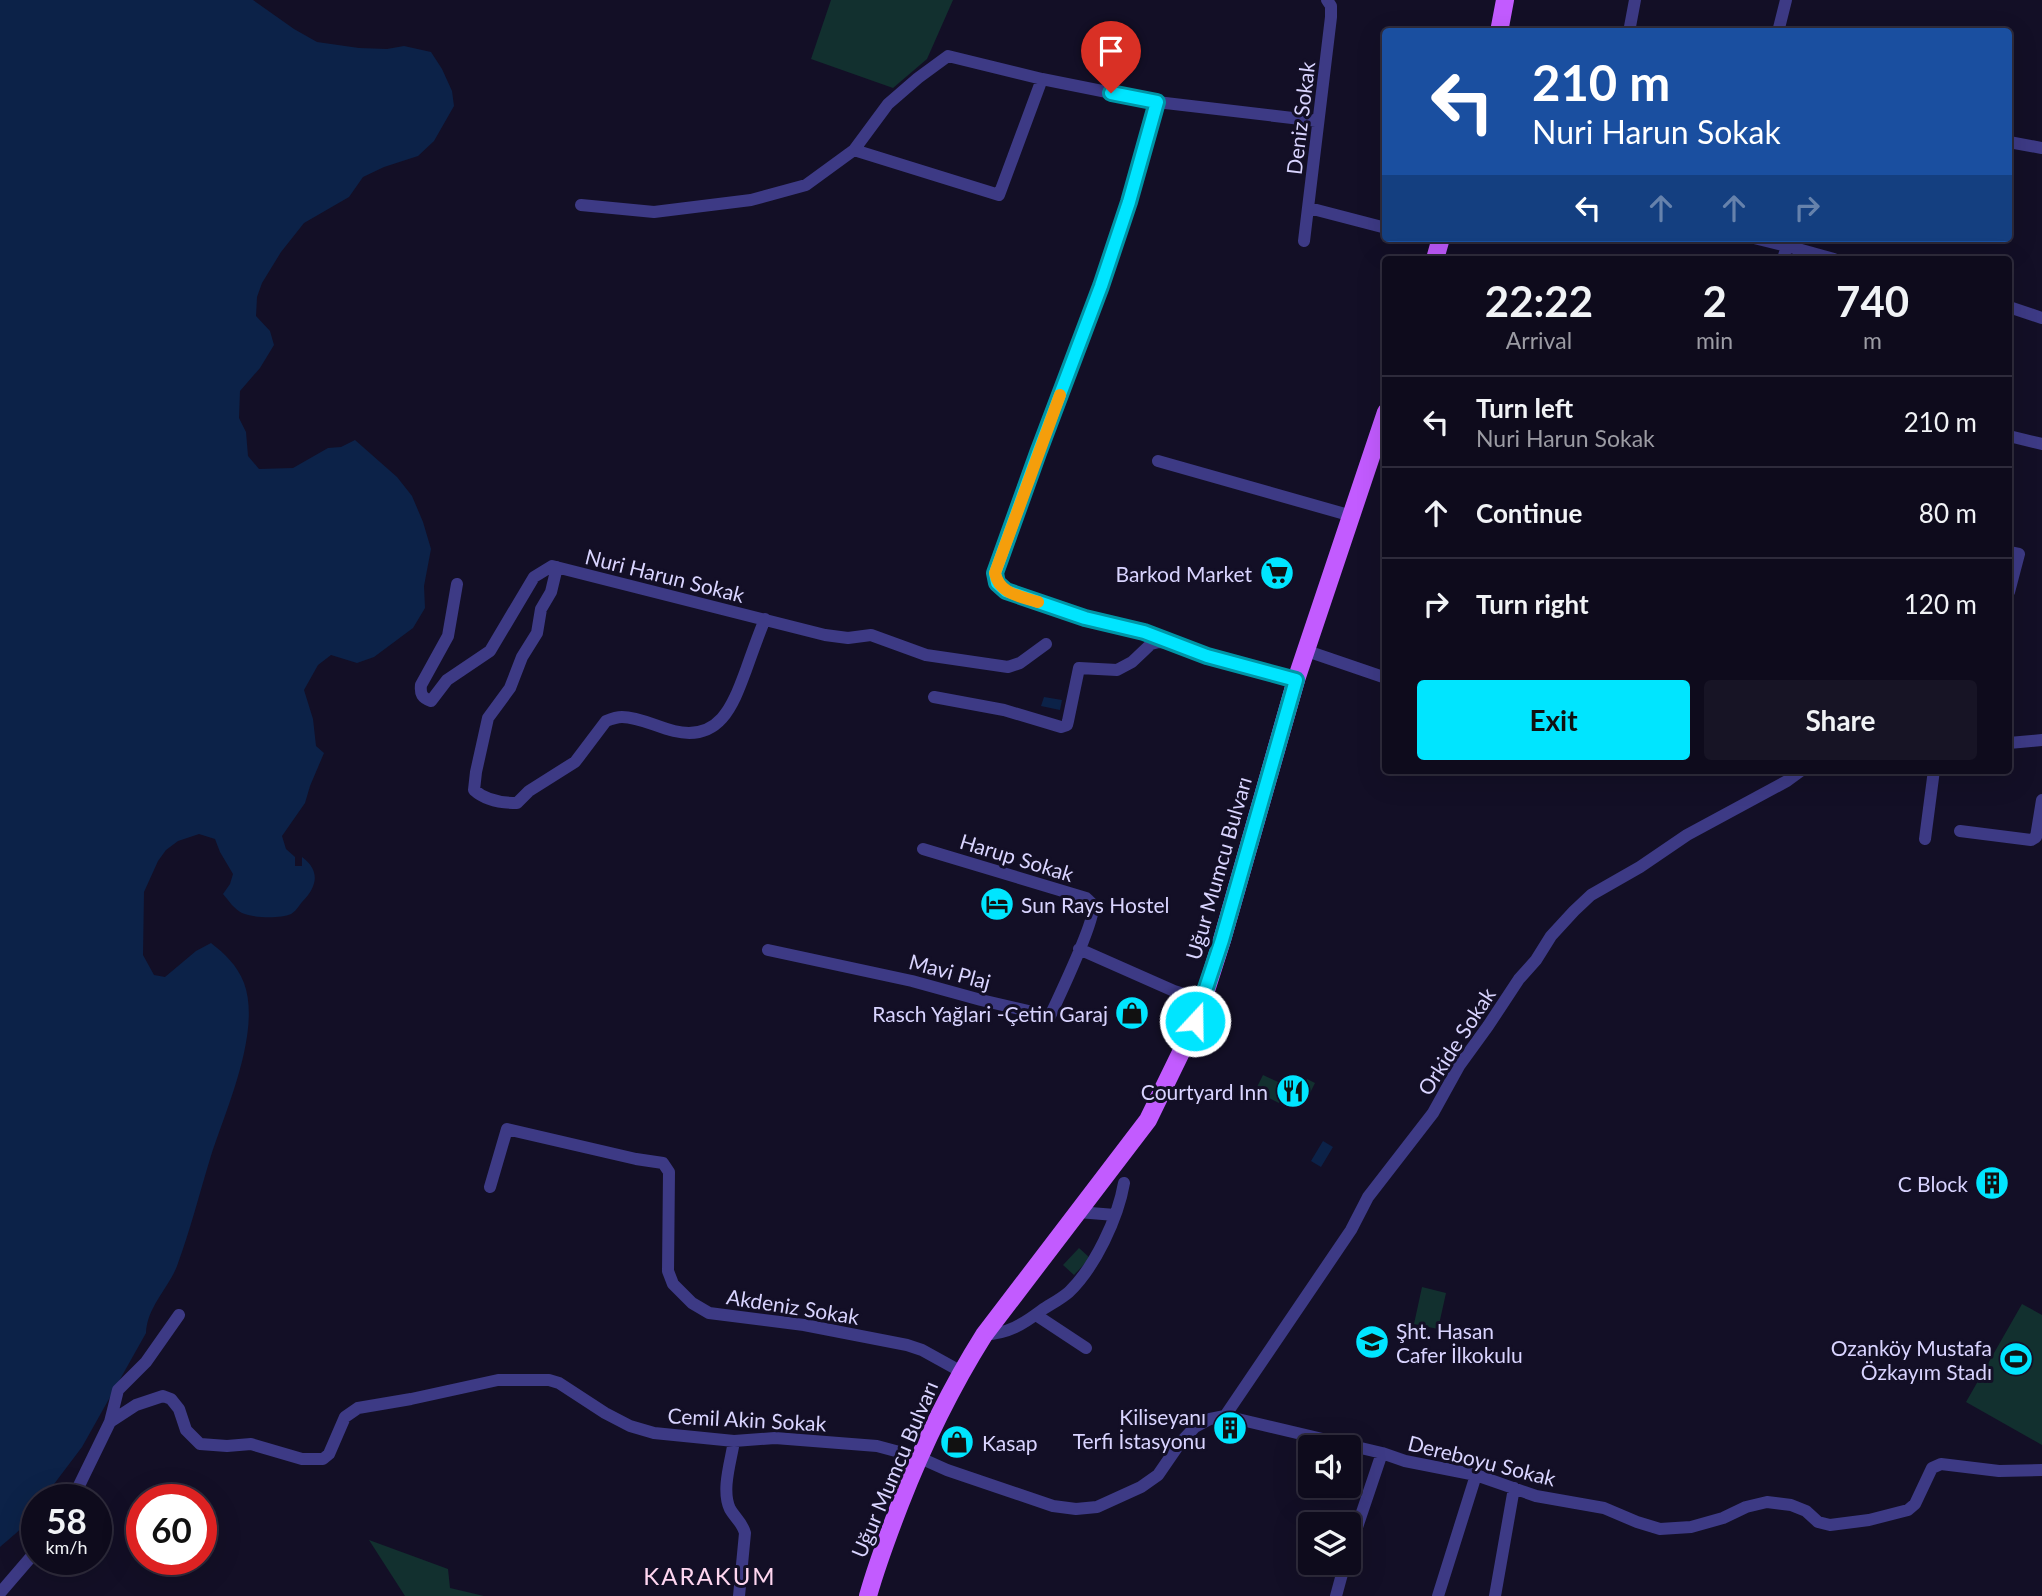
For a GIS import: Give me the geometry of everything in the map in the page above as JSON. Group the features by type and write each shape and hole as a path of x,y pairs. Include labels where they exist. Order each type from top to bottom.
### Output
{"main road":[{"path":"1500,28 1505,0"},
{"name":"Uğur Mumcu Bulvarı","path":"868,1596 876,1566 918,1457 960,1371 984,1335 1148,1119 1173,1071 1203,1000 1296,680 1382,424"}],"street":[{"name":"Deniz Sokak","path":"1304,242 1331,18 1331,6 1327,0"},
{"path":"1630,28 1635,0"},
{"path":"1778,28 1786,0"},
{"path":"581,205 654,212 751,200 806,185 854,150 888,104 948,56 1042,79 1157,102 1318,121"},
{"path":"854,150 999,195 1042,79"},
{"path":"1157,102 1129,202 1101,286 995,573 997,583 1006,591 1085,618 1144,632 1207,656 1296,680"},
{"path":"2012,143 2042,148"},
{"path":"1309,208 1382,227"},
{"path":"1762,242 1785,253 1810,256"},
{"path":"2012,308 2042,318"},
{"path":"2012,437 2042,444"},
{"path":"1158,461 1352,516"},
{"path":"2012,553 2020,554 2012,582"},
{"name":"Nuri Harun Sokak","path":"457,584 448,636 421,685 420,692 424,699 431,701 447,680 490,651 534,577 552,566 825,635 848,638 871,635 926,656 1008,667 1020,663 1046,644"},
{"name":"Nuri Harun Sokak","path":"557,568 551,592 541,609 537,634 522,657 510,688 488,718 473,785 478,794 503,803 517,803 529,791 575,762 606,720 630,718 681,732 695,733 707,730 726,717 736,699 765,619"},
{"path":"934,697 1004,710 1061,727 1067,725 1079,668 1117,670 1132,662 1151,643 1171,643"},
{"path":"1307,651 1382,677"},
{"path":"2012,743 2042,740"},
{"name":"Orkide Sokak","path":"1225,1416 1351,1230 1368,1197 1433,1113 1459,1066 1519,979 1574,911 1591,895 1640,867 1687,835 1796,774"},
{"path":"1925,839 1933,774"},
{"path":"1960,831 2031,840 2036,837 2041,808"},
{"name":"Harup Sokak","path":"923,849 1086,898 1093,906 1093,913 1079,949"},
{"path":"1079,949 1174,991 1203,1000"},
{"name":"Mavi Plaj","path":"768,950 878,972 1050,1016 1079,949"},
{"name":"Akdeniz Sokak","path":"491,1187 507,1129 663,1163 669,1172 668,1271 673,1284 692,1303 709,1312 804,1325 907,1345 922,1350 960,1371"},
{"path":"984,1335 1004,1333 1069,1292 1093,1262 1121,1200 1124,1182"},
{"path":"1078,1212 1115,1215"},
{"path":"80,1484 110,1422 118,1390 146,1362 179,1315"},
{"path":"1036,1315 1086,1348"},
{"name":"Cemil Akin Sokak","path":"110,1422 136,1405 163,1396 171,1399 186,1430 200,1444 251,1444 302,1459 323,1459 329,1454 345,1417 358,1408 498,1380 549,1380 559,1382 629,1426 654,1433 734,1441 775,1438 877,1446 918,1457"},
{"path":"918,1457 947,1470 1053,1506 1076,1509 1097,1507 1141,1487 1158,1475 1180,1443 1195,1427 1210,1419 1225,1416"},
{"name":"Dereboyu Sokak","path":"1225,1416 1382,1453 1405,1461 1476,1475 1536,1496 1604,1508 1660,1529 1691,1527 1767,1502 1791,1505 1806,1511 1818,1522 1830,1525 1869,1520 1908,1510 1915,1504 1932,1468 1941,1464 1999,1471 2042,1470"},
{"path":"734,1441 726,1496 745,1533 739,1596"},
{"path":"1361,1515 1382,1453"},
{"path":"1438,1596 1476,1475"},
{"path":"1495,1596 1514,1488"},
{"path":"0,1593 21,1569"},
{"path":"1336,1596 1342,1575"}],"green space":[{"path":"831,0 953,0 927,59 893,88 811,59"},
{"path":"1263,1075 1287,1086 1279,1103 1255,1091"},
{"path":"1307,1079 1315,1083 1305,1103 1297,1099"},
{"path":"1079,1248 1090,1258 1074,1275 1063,1265"},
{"path":"1422,1287 1446,1293 1438,1329 1414,1324"},
{"name":"Ozanköy Mustafa Özkayım Stadı","path":"2022,1304 2042,1315 2042,1445 1966,1402"},
{"path":"369,1540 448,1569 450,1588 484,1596 405,1596"}],"water":[{"path":"0,0 253,0 317,42 359,48 387,49 404,46 431,52 452,91 454,106 434,141 418,156 363,177 349,197 304,223 281,252 262,283 257,297 256,316 270,331 274,345 260,368 240,391 239,418 246,432 248,456 259,469 293,468 328,448 341,447 355,440 397,477 412,496 431,549 424,586 425,608 413,628 374,657 357,663 331,655 318,665 304,690 313,719 316,746 324,753 305,803 282,836 286,849 295,857 295,866 302,866 302,857 312,868 315,879 311,891 294,912 280,917 259,917 242,913 234,907 223,894 233,874 215,839 199,834 178,841 166,850 158,861 144,892 143,955 154,975 165,977 196,951 211,943 221,951 234,965 244,983 248,1003 245,1048 182,1253 154,1306 146,1333 82,1447 54,1484 21,1484 21,1528 0,1547"},
{"path":"1044,697 1062,700 1060,710 1041,706"},
{"path":"1323,1141 1333,1147 1321,1167 1311,1161"}],"slow traffic":[{"path":"1038,602 1006,591 997,583 995,573 1060,395"}],"place":[{"name":"Barkod Market","path":"1277,573"},
{"name":"Sun Rays Hostel","path":"997,904"},
{"name":"Rasch Yağlari -Çetin Garaj","path":"1132,1013"},
{"name":"Courtyard Inn","path":"1293,1091"},
{"name":"C Block","path":"1992,1183"},
{"name":"Şht. Hasan Cafer İlkokulu","path":"1372,1342"},
{"name":"Ozanköy Mustafa Özkayım Stadı","path":"2016,1359"},
{"name":"Kiliseyanı Terfi İstasyonu","path":"1230,1428"},
{"name":"Kasap","path":"957,1442"}],"district":[{"name":"KARAKUM","path":"710,1575"}],"route":[{"path":"1111,93 1157,102 1129,202 1101,286 995,573 997,583 1006,591 1085,618 1144,632 1207,656 1296,680 1222,940 1195,1021"}]}
